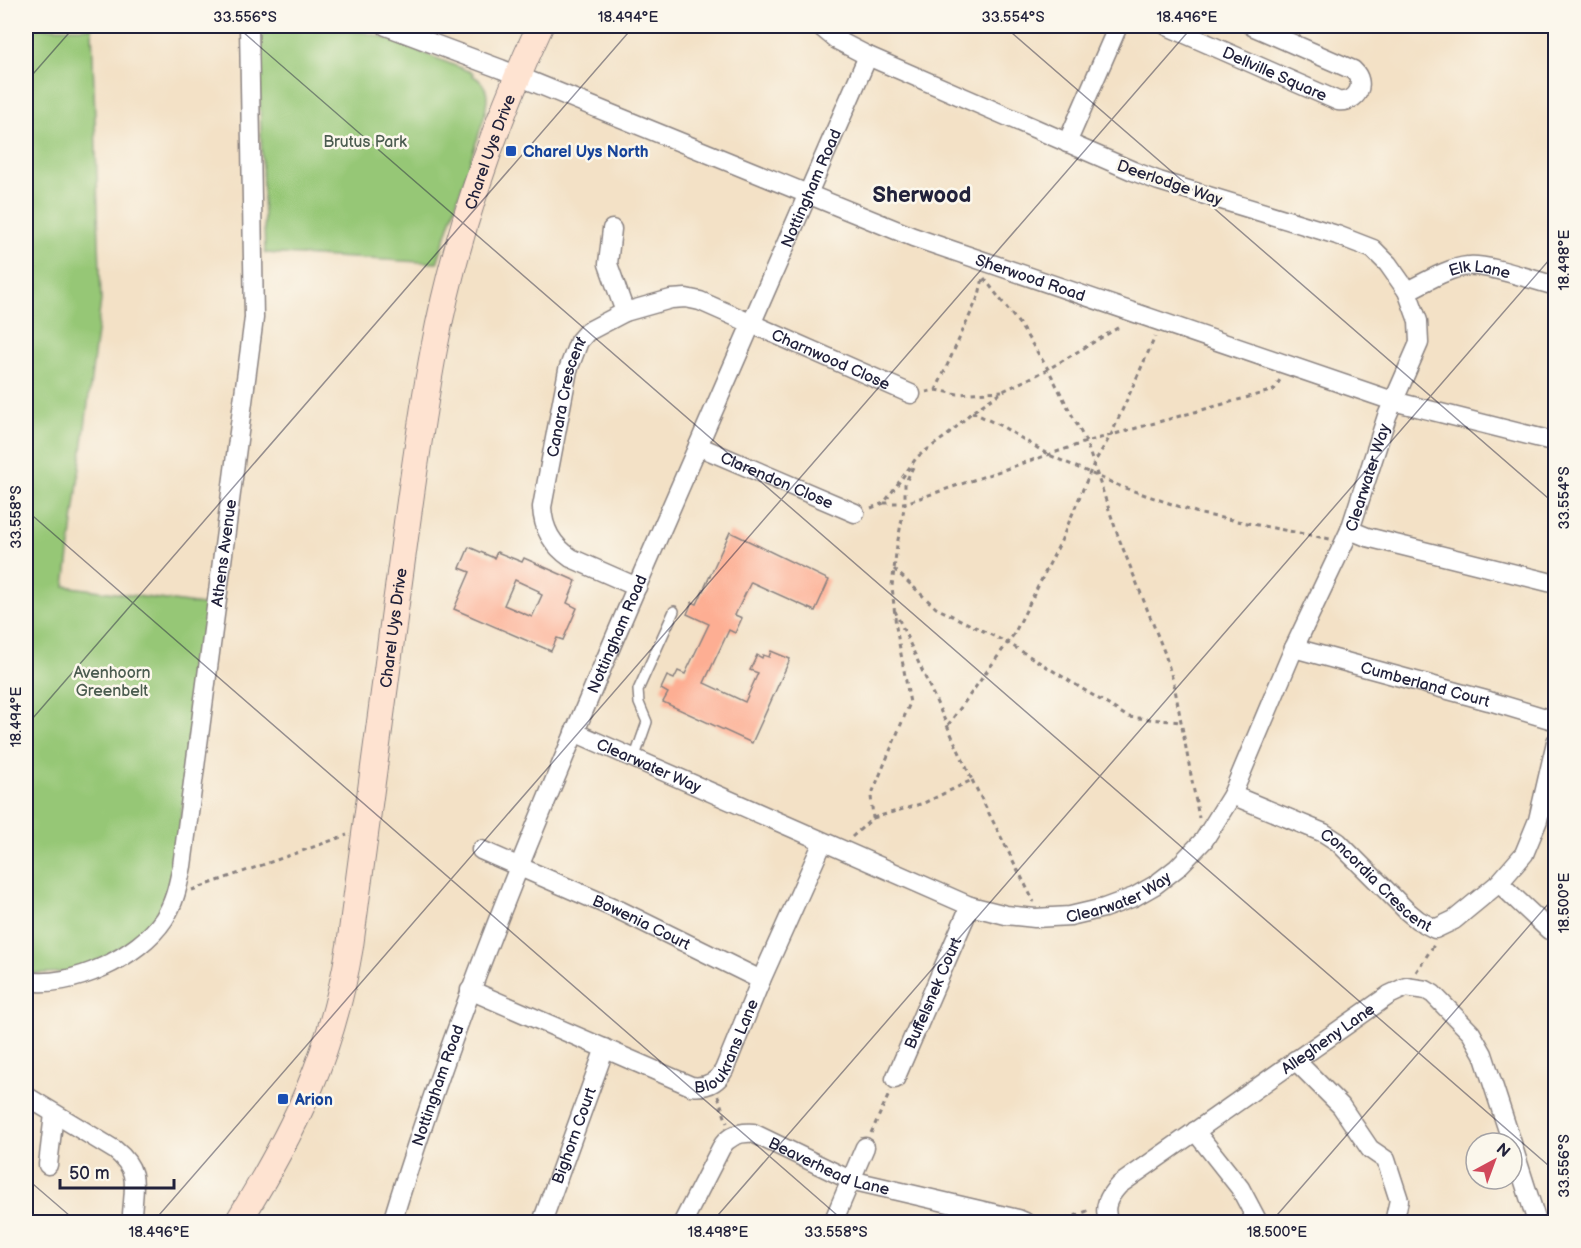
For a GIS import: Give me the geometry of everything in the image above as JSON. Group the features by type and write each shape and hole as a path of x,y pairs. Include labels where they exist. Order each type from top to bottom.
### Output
{"main road":[{"name":"Charel Uys Drive","path":"238,1222 279,1155 295,1123 324,1054 345,974 417,454 434,348 460,243 482,173 518,76 540,26"}],"street":[{"name":"Athens Avenue","path":"26,981 69,980 85,975 131,951 159,926 171,908 183,866 254,318 249,26"},
{"name":"Sherwood Road","path":"386,26 518,76 913,237 985,270 1159,322 1393,401 1556,442"},
{"name":"Deerlodge Way","path":"820,26 837,40 868,56 1159,181 1337,235 1374,249 1407,291 1418,321 1419,343 1393,401"},
{"path":"1067,143 1118,26"},
{"name":"Dellville Square","path":"1167,26 1338,100 1349,100 1358,93 1359,78 1353,70 1252,26"},
{"name":"Nottingham Road","path":"392,1222 470,990 574,732 868,56"},
{"path":"612,229 608,264 625,312"},
{"name":"Elk Lane","path":"1407,291 1453,269 1469,265 1556,286"},
{"name":"Canara Crescent","path":"637,587 562,552 549,537 542,517 568,370 579,341 587,332 625,312 671,299 686,298 700,302 751,324"},
{"name":"Charnwood Close","path":"751,324 912,394"},
{"name":"Clearwater Way","path":"574,732 970,906 1006,915 1035,918 1087,912 1134,897 1177,868 1204,840 1232,795 1294,648 1347,536 1393,401"},
{"name":"Clarendon Close","path":"698,446 855,513"},
{"path":"1347,536 1367,537 1556,584"},
{"name":"Cumberland Court","path":"1294,648 1489,700 1556,721"},
{"name":"Concordia Crescent","path":"1232,795 1323,833 1338,842 1407,910 1435,929 1454,920 1499,883 1524,854 1533,832 1556,742"},
{"name":"Bloukrans Lane","path":"470,990 691,1086 699,1087 713,1083 724,1070 761,980 831,845"},
{"name":"Bowenia Court","path":"481,850 621,911 761,980"},
{"path":"1499,883 1550,930 1556,932"},
{"name":"Buffelsnek Court","path":"895,1079 970,906"},
{"path":"1412,986 1433,994 1474,1038 1483,1054 1508,1131"},
{"name":"Allegheny Lane","path":"1107,1213 1110,1196 1119,1185 1389,995 1399,989 1412,986"},
{"name":"Bighorn Court","path":"542,1222 605,1048"},
{"path":"1295,1060 1341,1106 1370,1149 1386,1160 1399,1200 1396,1222"},
{"path":"26,1096 126,1159 133,1170 135,1179 132,1214"},
{"path":"48,1165 54,1114"},
{"path":"1195,1131 1240,1188 1258,1222"},
{"name":"Beaverhead Lane","path":"732,1137 742,1132 753,1133 850,1180 1025,1222"},
{"path":"683,1222 720,1148 732,1137"},
{"path":"833,1222 865,1147"},
{"path":"1524,1181 1537,1222"}],"lane":[{"path":"634,759 647,722 639,703 638,690 674,611"}],"path":[{"path":"985,270 1048,369 1086,442 1118,536 1165,654 1174,684 1204,840"},
{"path":"936,390 979,295 985,270"},
{"path":"884,503 917,457 949,434 972,412 1003,391 1048,369 1128,322"},
{"path":"948,725 1008,643 1062,541 1089,473 1111,435 1157,333 1159,322"},
{"path":"855,513 884,503 905,503 1086,442 1274,390 1288,366"},
{"path":"912,394 936,390 958,394 1003,391"},
{"path":"972,412 1003,427 1049,455 1089,473 1201,514 1347,536"},
{"path":"873,818 871,796 910,703 892,586 905,503 905,484 917,457"},
{"path":"894,569 936,608 1008,643 1128,717 1181,722"},
{"path":"894,608 972,780 1037,909 1035,918"},
{"path":"831,845 873,818 924,803 972,780"},
{"path":"176,895 366,828"},
{"path":"1412,986 1416,970 1434,944 1435,929"},
{"path":"865,1147 895,1079"},
{"path":"713,1083 732,1137"},
{"path":"1058,1222 1107,1213"}],"green space":[{"name":"Avenhoorn Greenbelt","path":"26,28 92,28 101,300 65,586 209,606 174,873 159,913 133,941 85,967 70,972 26,974"},
{"name":"Brutus Park","path":"328,29 362,32 384,37 473,73 472,75 485,88 487,99 484,118 437,263 265,253 258,45 262,36 271,30"}],"building":[{"path":"730,532 829,580 815,611 751,582 735,615 742,618 735,633 729,630 704,683 745,702 758,673 750,670 757,655 762,658 763,655 769,657 771,651 790,659 752,743 663,702 668,693 661,689 667,676 674,679 678,671 685,674 709,624 687,614 692,602 697,604"},
{"path":"469,547 494,558 497,552 522,562 524,558 576,581 567,603 577,608 563,640 557,638 551,651 454,609 470,572 460,568","holes":["515,580 539,591 538,593 542,595 532,617 504,605"]}],"place":[{"name":"Charel Uys North","path":"511,151"},
{"name":"Arion","path":"283,1099"}],"district":[{"name":"Sherwood","path":"922,194"}]}
